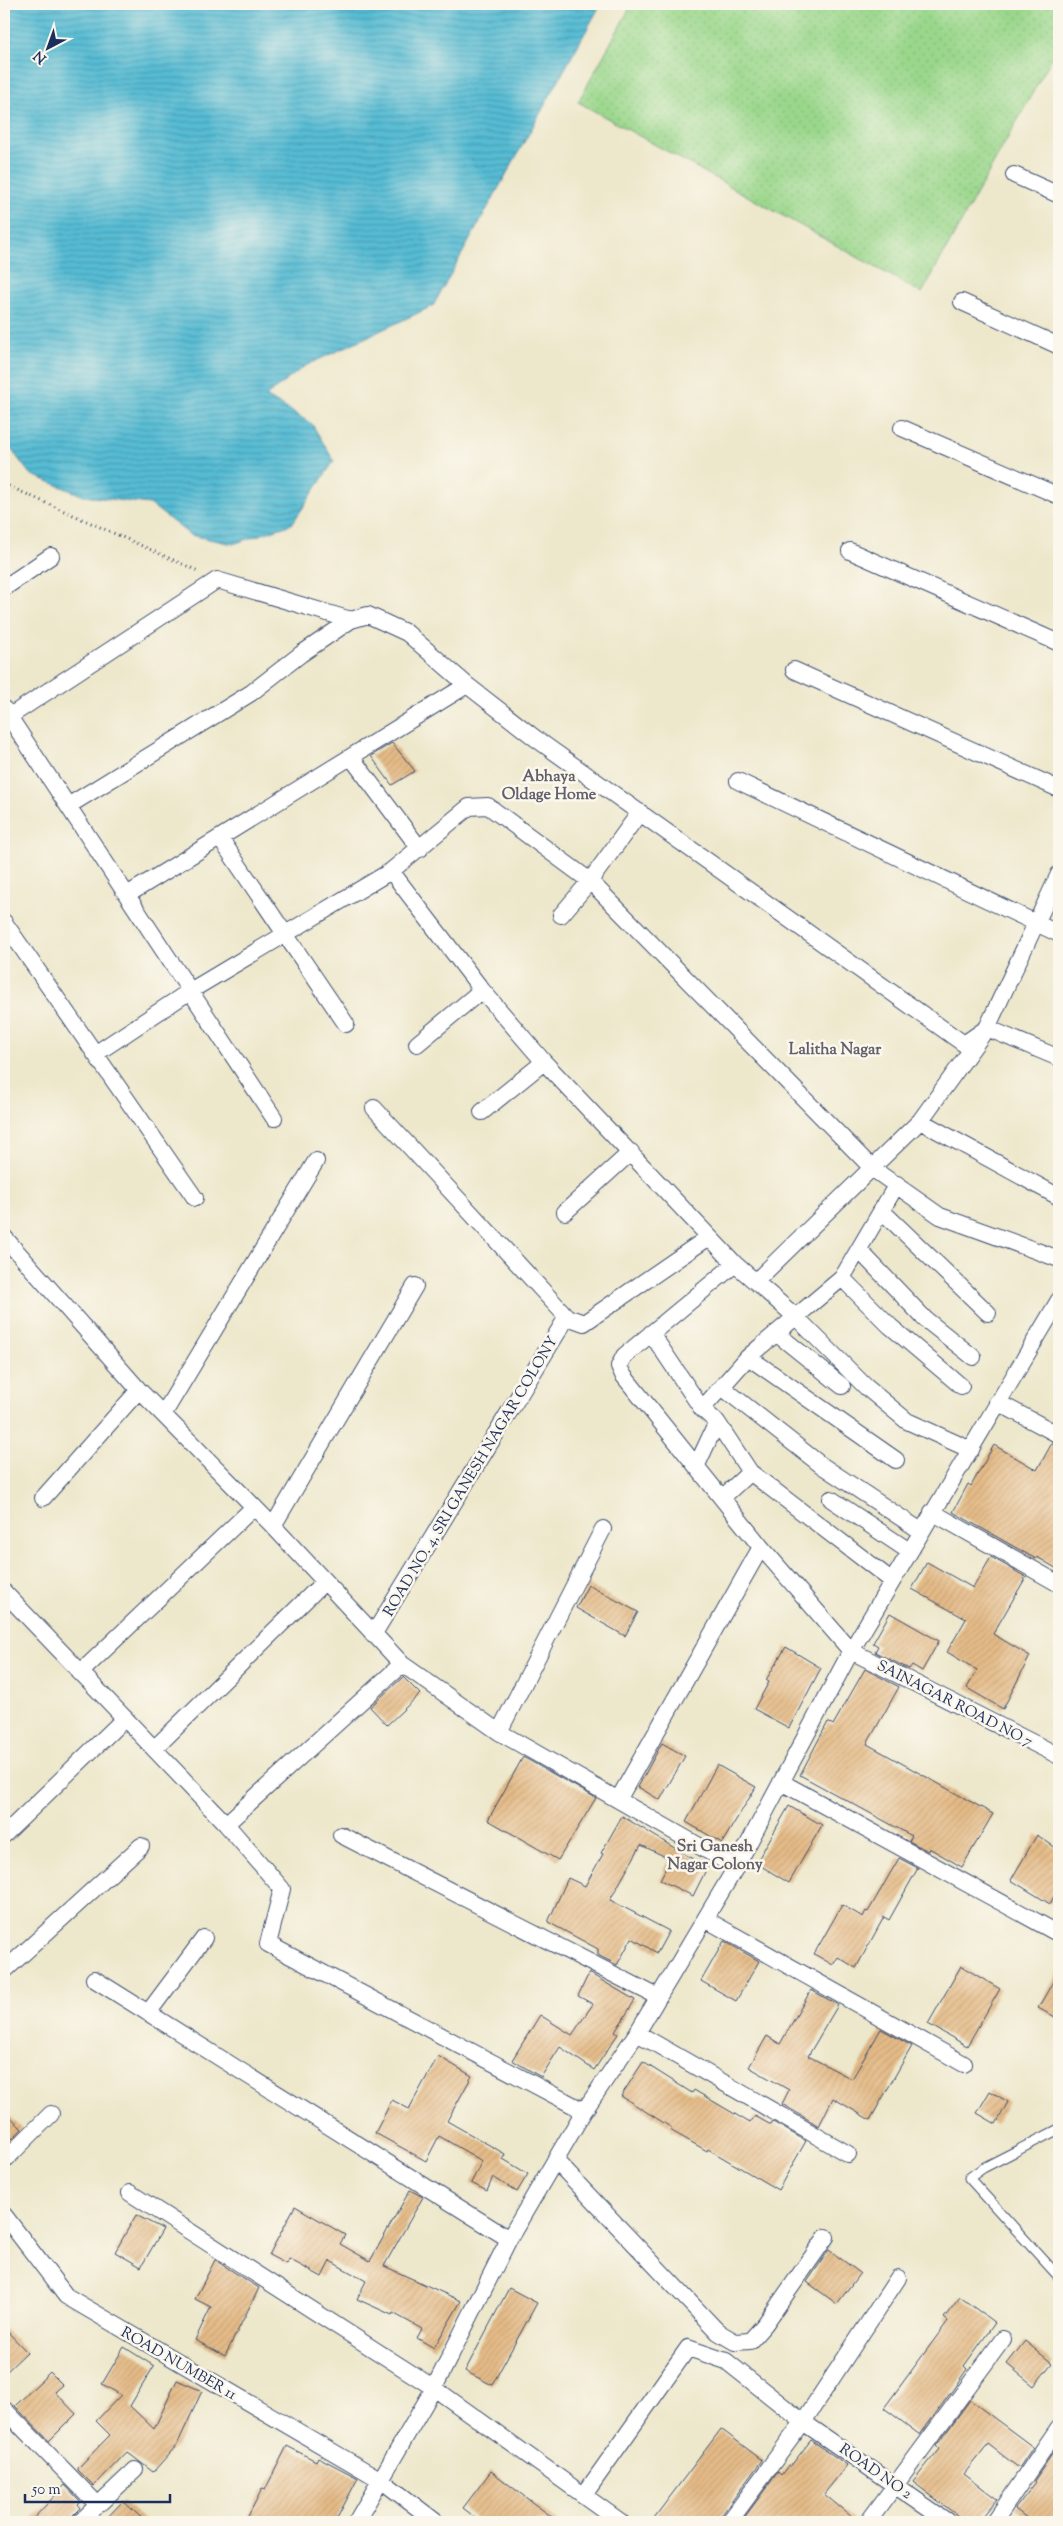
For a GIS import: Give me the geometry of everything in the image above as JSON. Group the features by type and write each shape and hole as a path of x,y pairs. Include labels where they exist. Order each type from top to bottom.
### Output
{"street":[{"path":"1014,175 1059,195"},
{"path":"962,302 1059,346"},
{"path":"902,428 1059,496"},
{"path":"850,552 1059,643"},
{"path":"4,588 51,556"},
{"path":"274,1118 68,806 5,715 217,580 351,620"},
{"path":"68,806 251,693 351,620 368,616 407,632 467,685 535,738 964,1044 988,1028"},
{"path":"794,670 1059,788"},
{"path":"127,895 467,685"},
{"path":"351,757 420,849"},
{"path":"738,781 1059,934"},
{"path":"95,1054 190,991 391,871 469,807 488,806 590,881 873,1169 897,1184 940,1216 1059,1259"},
{"path":"561,915 590,881 640,812"},
{"path":"220,838 346,1024"},
{"path":"391,871 482,990 544,1062 735,1264 796,1317 866,1387 907,1422 971,1450"},
{"path":"756,1281 920,1122 988,1028 1059,874"},
{"path":"4,922 195,1198"},
{"path":"418,1044 482,990"},
{"path":"988,1028 1059,1058"},
{"path":"482,1112 544,1062"},
{"path":"374,1108 567,1317 584,1323 709,1237"},
{"path":"920,1122 1059,1197"},
{"path":"565,1212 631,1152"},
{"path":"164,1413 316,1161"},
{"path":"702,1409 723,1388 748,1357 842,1278 897,1184"},
{"path":"882,1211 988,1313"},
{"path":"4,1237 139,1390 164,1413 273,1526 402,1664 498,1732 736,1867"},
{"path":"859,1250 925,1318 973,1357"},
{"path":"735,1264 624,1356 619,1366 623,1376 697,1465 761,1547 851,1651"},
{"path":"842,1278 890,1326 961,1386"},
{"path":"273,1526 415,1286"},
{"path":"356,2522 434,2388 508,2239 584,2111 637,2033 705,1920 736,1867 851,1651 1059,1300"},
{"name":"ROAD NO. 4, SRI GANESH NAGAR COLONY","path":"373,1635 567,1317"},
{"path":"651,1333 702,1409 717,1422 750,1472 892,1580"},
{"path":"776,1333 842,1386"},
{"path":"748,1357 896,1460"},
{"path":"723,1388 821,1465 921,1531"},
{"path":"43,1498 139,1390"},
{"path":"997,1402 1059,1435"},
{"path":"697,1465 717,1422"},
{"path":"722,1498 750,1472"},
{"path":"831,1499 909,1551"},
{"path":"80,1673 254,1507"},
{"path":"932,1512 1059,1584"},
{"path":"498,1732 603,1529"},
{"path":"618,1800 761,1547"},
{"path":"154,1749 324,1582"},
{"path":"4,1592 226,1824 282,1889 268,1944 584,2111"},
{"name":"SAINAGAR ROAD NO 7","path":"851,1651 1059,1756"},
{"path":"226,1824 402,1664"},
{"path":"4,1835 125,1718"},
{"path":"781,1782 1059,1934"},
{"path":"341,1835 658,1997"},
{"path":"4,1971 141,1846"},
{"path":"705,1920 964,2064"},
{"path":"148,2013 204,1938"},
{"path":"94,1979 508,2239"},
{"path":"637,2033 848,2154"},
{"path":"4,2160 52,2114"},
{"path":"555,2160 718,2332 735,2342 750,2341 765,2324 826,2237"},
{"path":"130,2193 434,2388 622,2522"},
{"name":"ROAD NUMBER 11","path":"4,2215 66,2296 381,2480 436,2522"},
{"path":"729,2522 803,2422 898,2278"},
{"path":"868,2522 1003,2339"},
{"name":"ROAD NO 2","path":"584,2495 688,2348 726,2361 803,2422 948,2522"},
{"path":"4,2409 98,2505"},
{"path":"994,2522 1059,2427"},
{"path":"80,2522 134,2470"}],"lane":[{"path":"1059,2129 983,2168 969,2178 1059,2277"}],"path":[{"path":"4,484 217,580"}],"green space":[{"path":"632,4 1059,4 1059,45 922,293 578,102"}],"water":[{"path":"4,4 601,4 433,306 305,366 266,396 312,424 334,461 292,524 233,544 190,535 150,504 84,496 30,474 4,440"}],"building":[{"path":"392,743 415,771 392,785 371,756"},
{"path":"1052,1443 1059,1445 1059,1570 953,1512 968,1484 971,1486 994,1445 1037,1470"},
{"path":"991,1557 1026,1577 993,1634 1030,1656 1003,1709 967,1688 977,1670 947,1652 966,1619 912,1589 927,1562 973,1588"},
{"path":"588,1585 638,1612 625,1636 576,1608"},
{"path":"890,1613 939,1641 922,1671 912,1665 909,1669 875,1652 878,1646 873,1643"},
{"path":"786,1647 821,1668 789,1728 754,1709 769,1682 766,1680"},
{"path":"865,1669 899,1687 867,1744 993,1814 962,1867 929,1848 928,1851 909,1841 912,1836 800,1775 828,1722 833,1725"},
{"path":"403,1677 420,1694 387,1725 370,1707"},
{"path":"662,1743 685,1756 660,1800 638,1787"},
{"path":"523,1757 596,1798 558,1860 488,1820"},
{"path":"717,1765 756,1787 722,1843 686,1822"},
{"path":"789,1806 822,1825 789,1883 756,1863"},
{"path":"622,1816 686,1855 708,1866 693,1896 660,1880 670,1859 641,1845 610,1900 669,1931 657,1953 632,1938 617,1965 598,1955 598,1949 548,1922 568,1878 585,1886"},
{"path":"1037,1835 1059,1850 1059,1887 1050,1904 1011,1880"},
{"path":"899,1858 918,1868 889,1920 884,1917 856,1968 838,1957 833,1965 814,1954 842,1905 863,1917 866,1911 868,1912"},
{"path":"724,1941 759,1961 736,2001 701,1981"},
{"path":"961,1966 1000,1989 967,2046 928,2024"},
{"path":"1059,1971 1059,2019 1038,2008"},
{"path":"589,1973 635,2000 615,2032 618,2034 594,2070 560,2047 541,2077 512,2060 540,2015 572,2035 593,2004 578,1996"},
{"path":"811,1990 838,2005 808,2056 852,2079 881,2029 912,2046 870,2120 833,2098 819,2126 782,2104 789,2090 749,2067 767,2036 780,2044"},
{"path":"438,2056 472,2076 447,2121 505,2154 503,2159 528,2174 517,2192 493,2177 487,2191 471,2183 482,2161 439,2136 426,2161 375,2133 392,2100 409,2109"},
{"path":"643,2062 692,2093 694,2090 750,2123 755,2116 771,2125 773,2122 806,2141 778,2190 708,2149 707,2151 670,2130 672,2128 621,2096"},
{"path":"990,2091 1008,2102 996,2124 977,2113"},
{"path":"4,2110 22,2129 4,2147"},
{"path":"410,2190 423,2197 384,2266 461,2301 434,2348 417,2338 422,2329 393,2313 392,2315 357,2299 366,2281 330,2261 322,2277 289,2259 286,2264 269,2255 295,2206 345,2235 340,2244 370,2261"},
{"path":"136,2215 163,2229 141,2267 115,2252"},
{"path":"829,2250 860,2273 837,2304 807,2282"},
{"path":"215,2260 259,2288 225,2356 195,2340 211,2307 195,2299"},
{"path":"509,2288 537,2303 492,2385 465,2371"},
{"path":"960,2297 995,2323 964,2366 967,2369 920,2435 884,2408 948,2321 944,2318"},
{"path":"4,2328 27,2352 4,2374"},
{"path":"1025,2341 1052,2363 1034,2386 1007,2364"},
{"path":"124,2347 154,2366 130,2406 154,2429 177,2380 202,2391 177,2445 153,2472 127,2452 94,2486 78,2468 110,2435 96,2421 121,2395 102,2384"},
{"path":"50,2372 63,2385 55,2392 76,2414 49,2441 15,2406"},
{"path":"970,2400 1033,2447 1019,2468 988,2444 964,2474 997,2499 978,2522 966,2522 913,2482 939,2449 936,2446"},
{"path":"721,2429 762,2460 721,2516 719,2522 651,2522"},
{"path":"811,2440 847,2465 824,2494 858,2522 741,2522 778,2472 781,2475 788,2466 790,2467"},
{"path":"1059,2444 1059,2522 1032,2522 1015,2509 1036,2482 1034,2481"},
{"path":"287,2446 316,2461 318,2457 358,2478 335,2522 245,2522 262,2489 265,2490"},
{"path":"491,2471 559,2522 481,2522 463,2508"},
{"path":"65,2485 80,2501 77,2504 80,2508 73,2515 70,2522 30,2522"},
{"path":"123,2501 146,2522 103,2522"}],"district":[{"name":"Abhaya Oldage Home","path":"549,784"},
{"name":"Lalitha Nagar","path":"835,1048"},
{"name":"Sri Ganesh Nagar Colony","path":"715,1854"}]}
